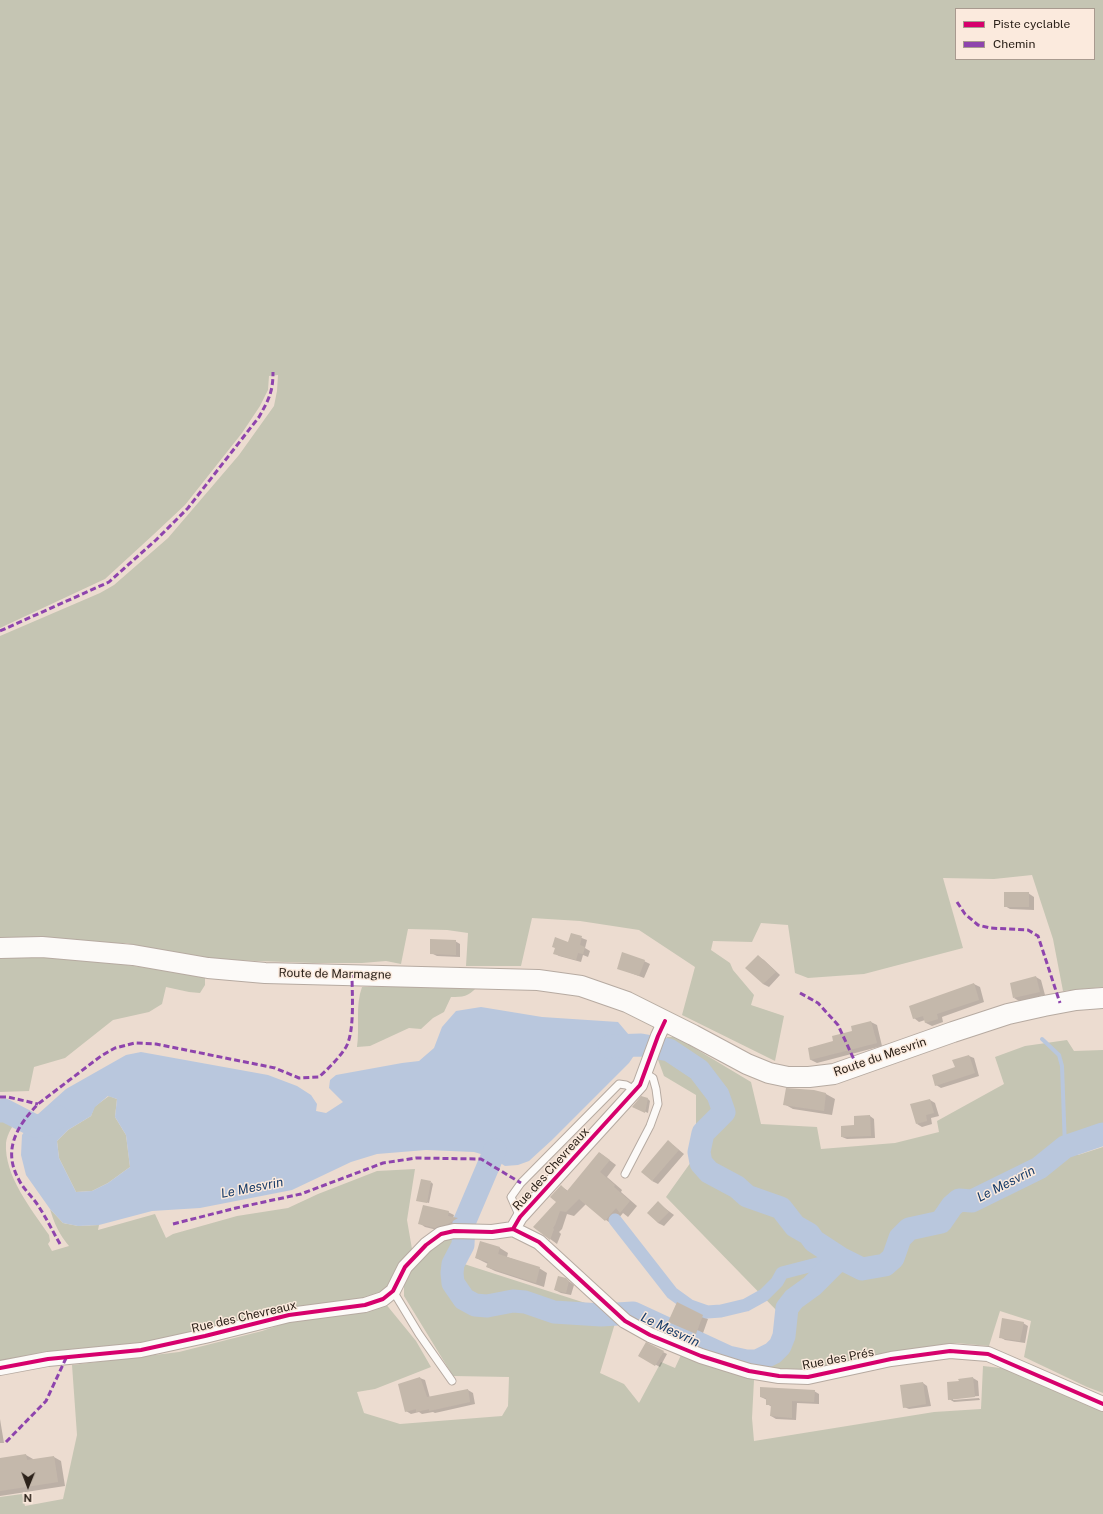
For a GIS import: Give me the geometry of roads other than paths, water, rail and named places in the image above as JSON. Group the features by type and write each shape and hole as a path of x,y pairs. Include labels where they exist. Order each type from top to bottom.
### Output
{"main road":[{"name":"Route de Marmagne","path":"0,948 42,947 133,955 208,968 265,973 538,980 581,986 627,1002 661,1029"},
{"name":"Route du Mesvrin","path":"661,1029 769,1073 810,1077 834,1074 1008,1014 1076,1000 1103,998"}],"street":[{"name":"Rue des Chevreaux","path":"0,1368 48,1359 141,1350 289,1315 365,1305 383,1299 393,1291 405,1268 426,1245 441,1234 454,1231 492,1232 514,1229 520,1217 640,1085 661,1029"},
{"name":"Rue des Prés","path":"514,1229 539,1242 625,1321 650,1335 702,1356 749,1371 779,1376 808,1377 891,1359 950,1350 988,1354 1103,1404"}],"lane":[{"path":"625,1174 650,1126 658,1104 653,1078 645,1073"},
{"path":"520,1217 511,1198 521,1183 619,1084 626,1085 635,1090"},
{"path":"393,1291 419,1334 452,1381"}],"water":[{"path":"481,1007 542,1017 618,1022 629,1035 641,1045 629,1063 552,1140 529,1161 518,1165 505,1166 491,1157 474,1152 426,1150 377,1154 351,1162 292,1190 200,1208 152,1211 99,1225 78,1226 63,1223 50,1209 26,1175 21,1155 22,1135 37,1115 66,1089 126,1055 141,1052 268,1075 297,1086 311,1095 317,1104 316,1111 326,1113 343,1102 329,1088 330,1080 336,1075 419,1061 434,1048 442,1027 456,1011","holes":["108,1096 117,1099 115,1117 126,1135 130,1167 108,1183 92,1191 76,1192 59,1158 57,1141 68,1130 91,1116 95,1107"]}],"waterway":[{"path":"1042,1039 1059,1055 1062,1066 1065,1147"},
{"name":"Le Mesvrin","path":"610,1047 641,1045 669,1050 699,1070 718,1095 724,1112 703,1133 699,1152 701,1163 709,1172 737,1187 747,1196 781,1208 795,1226 809,1234 814,1241 840,1258 862,1269 885,1265 893,1258 900,1238 909,1229 941,1222 952,1206 959,1200 972,1201 1039,1168 1065,1147 1103,1134"},
{"name":"Le Mesvrin","path":"0,1111 4,1110 35,1126 48,1124 58,1117"},
{"name":"Le Mesvrin","path":"495,1150 464,1223 463,1245 453,1264 453,1283 464,1299 475,1305 487,1306 513,1301 525,1302 554,1312 601,1315 633,1313 728,1357 746,1361 757,1361 773,1353 780,1346 784,1336 787,1308 794,1299 812,1286 840,1258"},
{"path":"615,1220 672,1293 690,1306 707,1312 721,1311 746,1305 764,1295 777,1282 782,1273 840,1258"}]}
